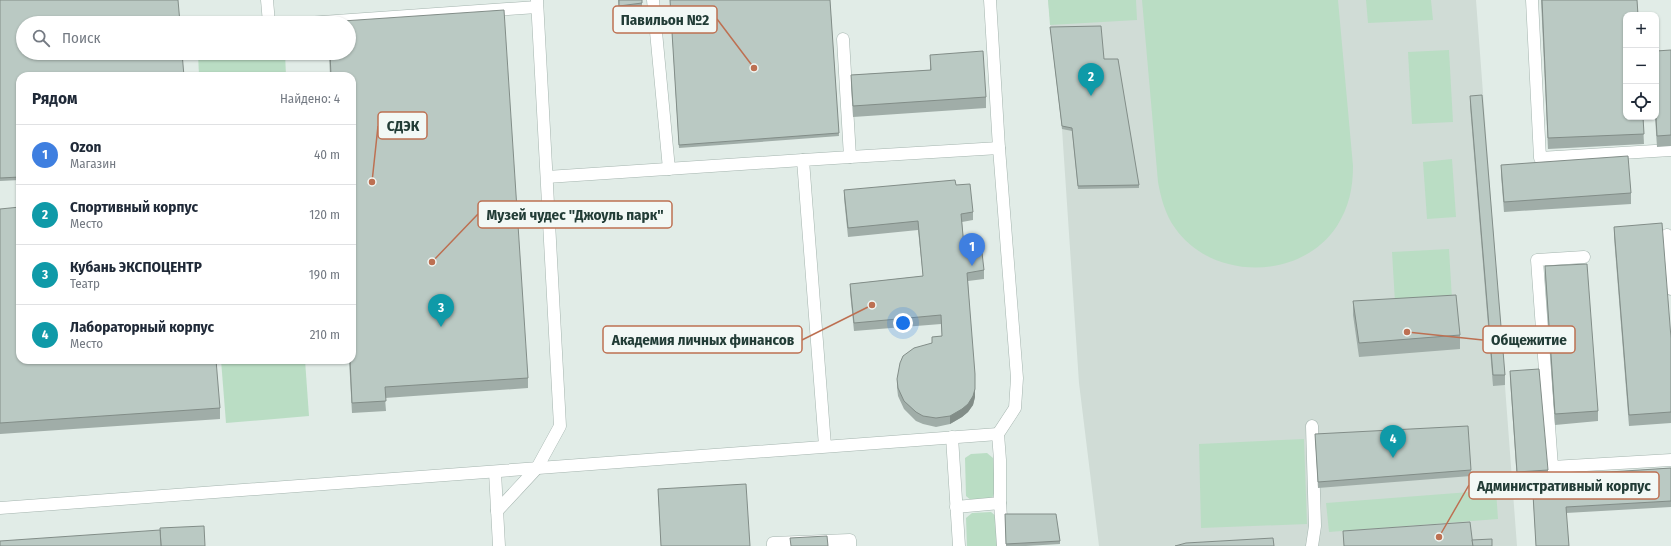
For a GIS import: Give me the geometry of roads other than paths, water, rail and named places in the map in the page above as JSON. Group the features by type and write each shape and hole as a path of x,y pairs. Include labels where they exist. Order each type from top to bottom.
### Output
{"lane":[{"path":"267,0 268,16"},
{"path":"653,0 669,169"},
{"path":"990,0 999,148 1017,378 1015,408 998,434 1002,546"},
{"path":"1532,0 1540,158 1671,150"},
{"path":"356,19 537,4 560,426 537,468 497,511"},
{"path":"843,39 850,157"},
{"path":"547,177 999,148"},
{"path":"803,160 826,446"},
{"path":"1667,235 1671,289"},
{"path":"1584,257 1537,260 1552,467 1671,460"},
{"path":"1312,426 1315,526 1312,546"},
{"path":"0,508 998,434"},
{"path":"952,437 959,546"},
{"path":"495,472 499,546"},
{"path":"956,507 1000,504"},
{"path":"773,546 773,543 850,540 850,546"}],"place":[{"name":"Павильон №2","path":"754,68"},
{"name":"Спортивный корпус","path":"1091,96"},
{"name":"СДЭК","path":"372,182"},
{"name":"Музей чудес \"Джоуль парк\"","path":"432,262"},
{"name":"Ozon","path":"972,266"},
{"name":"Академия личных финансов","path":"872,305"},
{"name":"Кубань ЭКСПОЦЕНТР","path":"441,327"},
{"name":"Общежитие","path":"1407,332"},
{"name":"Лабораторный корпус","path":"1393,458"},
{"name":"Административный корпус","path":"1439,537"}]}
